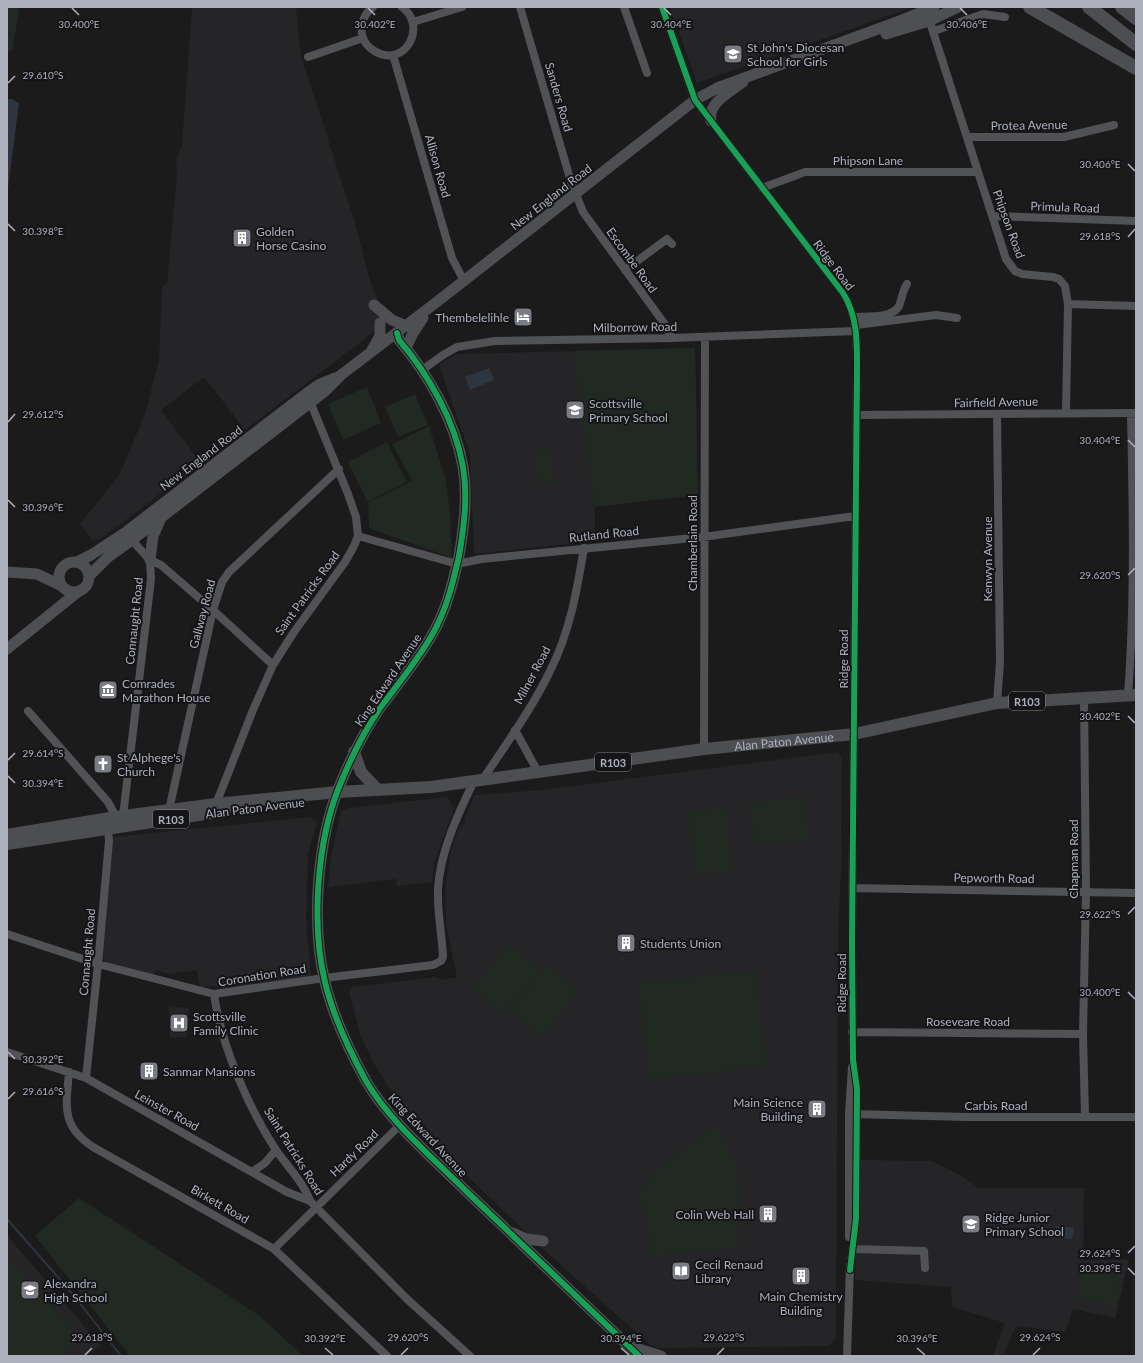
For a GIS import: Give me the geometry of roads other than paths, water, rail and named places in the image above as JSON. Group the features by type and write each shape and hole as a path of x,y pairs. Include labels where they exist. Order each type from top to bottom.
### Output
{"highway":[{"path":"1030,7 1136,68"},
{"path":"1089,7 1136,44"},
{"path":"1122,7 1136,18"}],"main road":[{"name":"Alan Paton Avenue","path":"7,844 336,795 378,790 431,787 704,749 854,734 997,703 1132,695"},
{"path":"354,752 361,772 378,790"},
{"name":"Alan Paton Avenue","path":"7,835 120,816 216,804 336,795 402,795 431,787"}],"street":[{"path":"373,7 366,14 362,22 363,38 370,49 381,55 393,55 403,51 411,43 414,32 413,22 410,14 402,7"},
{"path":"413,22 462,7"},
{"name":"Sanders Road","path":"520,7 575,194"},
{"path":"624,7 647,73"},
{"name":"Ridge Road","path":"662,7 695,100 843,293 851,306 855,325 857,415 852,1032 853,1060 857,1089 853,1114 847,1356"},
{"name":"New England Road","path":"89,576 129,536 309,397 374,351 400,342 407,326 695,100 717,88 753,75 871,35 930,13 958,7"},
{"name":"Phipson Road","path":"930,13 934,31 1006,259 1011,266 1022,274 1053,276 1059,279 1065,286 1068,304 1066,412"},
{"path":"934,31 984,14 1005,17"},
{"path":"308,57 363,38"},
{"name":"Allison Road","path":"393,55 452,258 464,281"},
{"path":"711,121 710,117 713,108 719,100 753,75"},
{"name":"Protea Avenue","path":"968,138 1064,137 1114,124"},
{"name":"Phipson Lane","path":"762,188 804,172 978,172"},
{"name":"Escombe Road","path":"575,194 583,212 664,323 672,338"},
{"name":"Primula Road","path":"993,216 1136,221"},
{"path":"625,270 667,239 670,240 672,244"},
{"path":"855,325 890,314 899,305 902,293 907,284"},
{"path":"374,351 392,347 400,342 416,327 438,301"},
{"path":"1068,304 1136,306"},
{"path":"374,305 392,320 407,326"},
{"path":"855,325 936,315 957,318"},
{"path":"374,351 380,336 380,323"},
{"name":"Milborrow Road","path":"422,370 457,347 495,341 705,337 855,325"},
{"name":"Chamberlain Road","path":"704,749 703,537 705,337"},
{"name":"King Edward Avenue","path":"400,342 422,370 451,428 463,469 465,511 462,538 451,588 436,628 417,659 380,708 354,752 336,795 323,843 320,868 319,916 324,978 333,1008 360,1068 375,1094 400,1125 639,1356"},
{"path":"309,397 339,469 356,518 358,536"},
{"name":"New England Road","path":"77,562 129,536 162,516 309,397"},
{"name":"Fairfield Avenue","path":"857,415 997,415 1066,412 1134,413"},
{"path":"1132,695 1134,413"},
{"name":"Kenwyn Avenue","path":"997,415 1000,662 997,703"},
{"name":"Gallway Road","path":"169,810 213,610 222,582 229,572 339,469"},
{"path":"150,560 153,536 162,516"},
{"name":"Rutland Road","path":"358,536 457,564 481,559 703,537 855,516"},
{"path":"129,536 150,560 161,565 273,665"},
{"name":"Saint Patricks Road","path":"216,804 253,710 273,665 294,632 345,562 358,536"},
{"name":"Milner Road","path":"433,965 442,961 443,957 438,913 440,872 459,812 478,780 515,730 550,671 561,647 576,593 584,548"},
{"name":"Connaught Road","path":"120,816 151,579 150,560"},
{"path":"7,572 37,574 61,569 70,562 77,562 87,568 89,576 87,584 7,649"},
{"path":"46,618 59,600 63,587 59,577 61,569"},
{"path":"37,574 71,591 79,591"},
{"name":"Chapman Road","path":"1084,697 1086,892 1084,1034 1085,1117"},
{"path":"28,711 120,816"},
{"path":"515,730 538,772"},
{"name":"Connaught Road","path":"86,1078 109,841 108,828"},
{"name":"Pepworth Road","path":"852,888 1136,893"},
{"name":"Coronation Road","path":"7,934 98,964 214,994 324,978 433,965"},
{"name":"Saint Patricks Road","path":"214,994 220,1029 248,1099 276,1150 302,1185 313,1204 407,1299 470,1356"},
{"name":"Roseveare Road","path":"852,1032 1084,1034"},
{"name":"Leinster Road","path":"7,1052 86,1078 287,1192 313,1204"},
{"name":"Birkett Road","path":"69,1072 67,1109 70,1123 76,1135 93,1147 274,1249 387,1356"},
{"name":"Ridge Road","path":"850,1270 856,1219 853,1114"},
{"name":"Carbis Road","path":"853,1114 1136,1117"},
{"name":"Hardy Road","path":"274,1249 313,1204 400,1125"},
{"path":"252,1172 265,1163 276,1150"},
{"path":"507,1230 522,1238 543,1241"},
{"path":"853,1249 924,1251 925,1268"},
{"path":"628,1345 661,1356"}],"waterway":[{"path":"7,1219 71,1292 121,1356"}],"place":[{"name":"St John's Diocesan School for Girls","path":"733,54"},
{"name":"Golden Horse Casino","path":"242,238"},
{"name":"Thembelelihle","path":"523,317"},
{"name":"Scottsville Primary School","path":"575,410"},
{"name":"Comrades Marathon House","path":"108,690"},
{"name":"St Alphege's Church","path":"103,764"},
{"name":"Students Union","path":"626,943"},
{"name":"Scottsville Family Clinic","path":"179,1023"},
{"name":"Sanmar Mansions","path":"149,1071"},
{"name":"Main Science Building","path":"817,1109"},
{"name":"Colin Web Hall","path":"768,1214"},
{"name":"Ridge Junior Primary School","path":"971,1224"},
{"name":"Cecil Renaud Library","path":"681,1271"},
{"name":"Main Chemistry Building","path":"801,1276"},
{"name":"Alexandra High School","path":"30,1290"}]}
